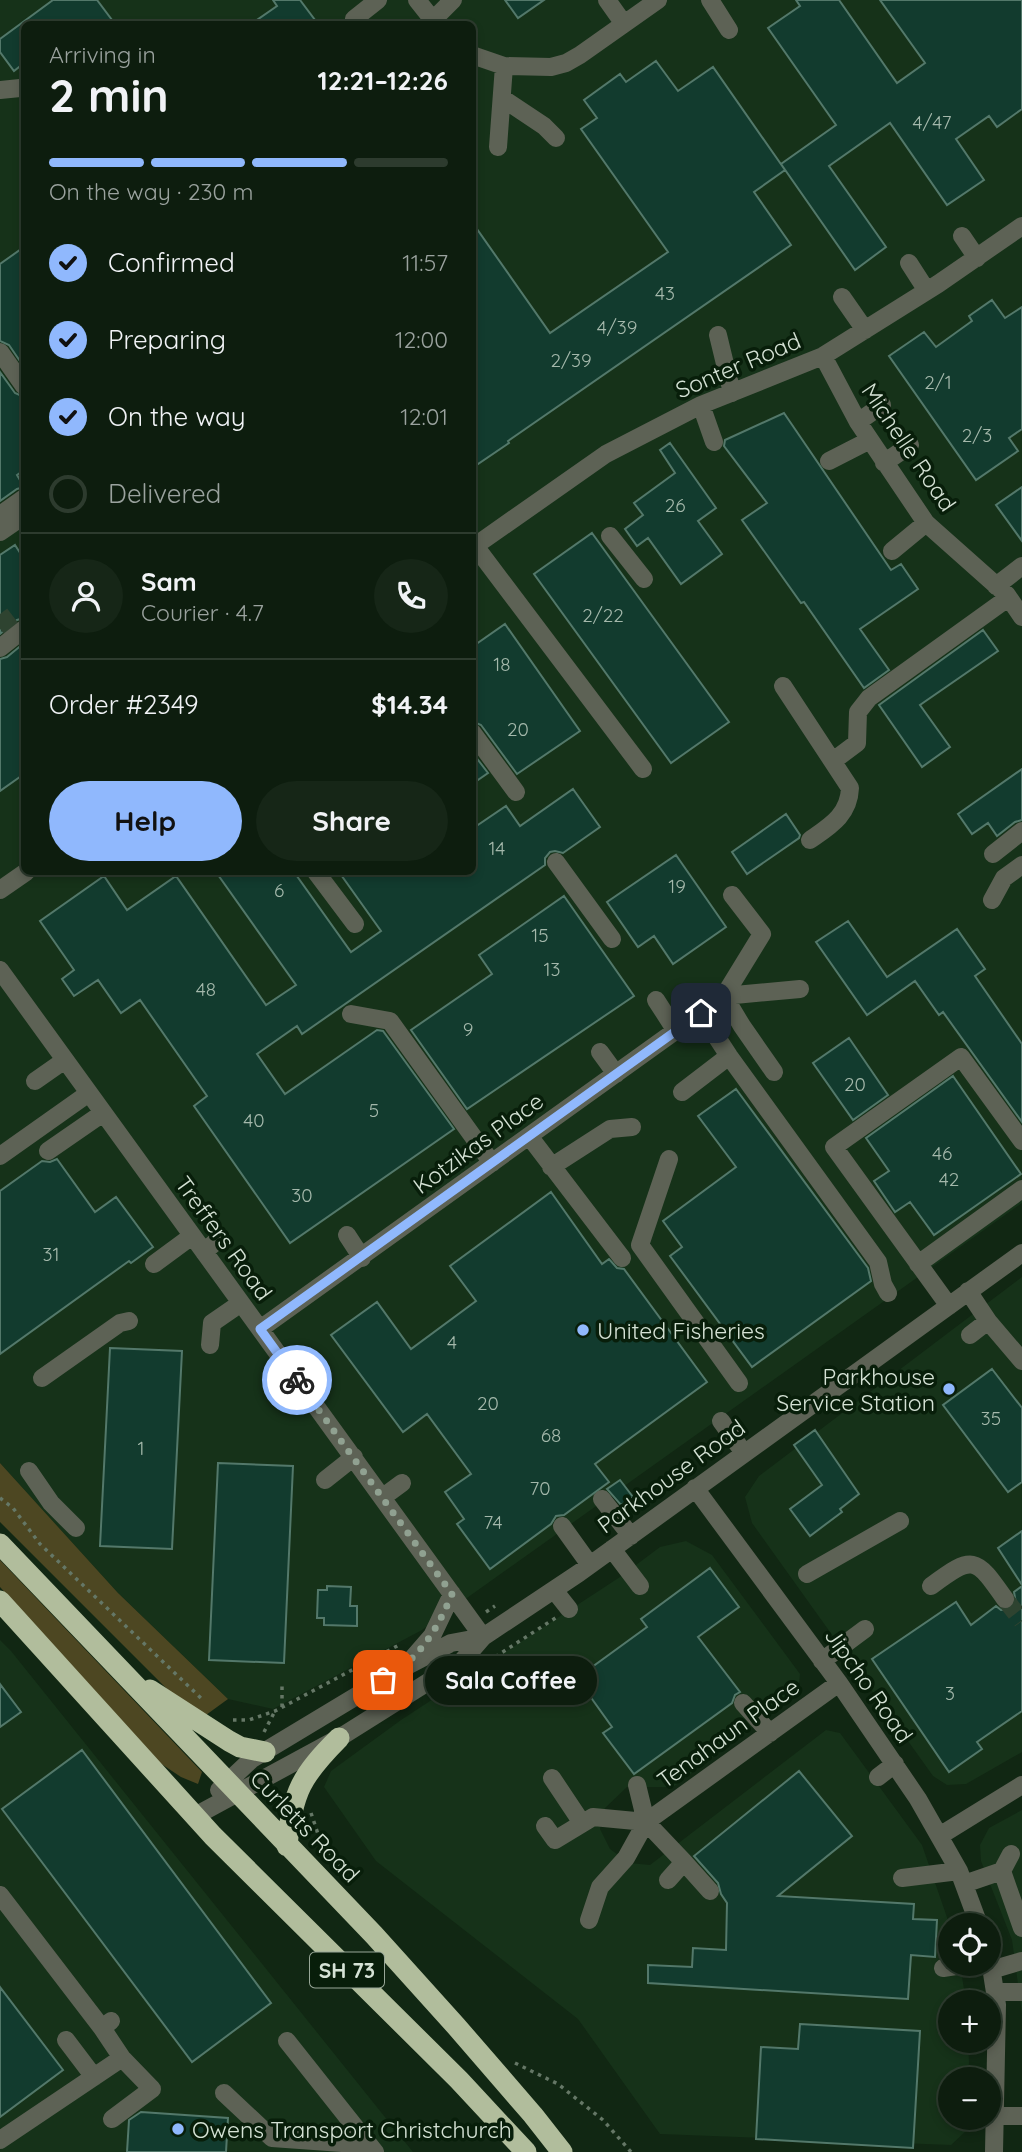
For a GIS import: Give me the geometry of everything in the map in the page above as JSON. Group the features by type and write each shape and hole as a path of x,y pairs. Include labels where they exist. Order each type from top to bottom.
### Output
{"highway":[{"name":"Curletts Road","path":"0,1544 374,1935 452,2020 562,2152"},
{"name":"SH 73","path":"0,1601 195,1816 459,2080 526,2152"},
{"path":"121,1672 229,1741 240,1747 265,1752"},
{"path":"287,1846 290,1811 299,1787 314,1762 339,1738"}],"street":[{"path":"354,19 378,0"},
{"path":"417,0 433,21"},
{"path":"435,21 453,0"},
{"path":"607,0 624,24"},
{"path":"476,59 504,66 543,68 566,63 658,0"},
{"path":"710,0 729,30"},
{"path":"498,147 504,66"},
{"path":"0,90 20,88"},
{"path":"502,98 544,126 556,138"},
{"name":"Sonter Road","path":"476,546 606,454 701,405 823,356 927,291 1022,226"},
{"path":"962,236 977,258"},
{"path":"909,262 927,291"},
{"path":"842,297 865,330"},
{"path":"718,335 732,393"},
{"path":"0,352 21,382"},
{"name":"Michelle Road","path":"823,356 858,422 926,523 1002,592 1022,617"},
{"path":"701,405 714,442"},
{"path":"858,422 882,405"},
{"path":"829,461 870,440"},
{"path":"884,463 910,444"},
{"path":"0,515 21,500"},
{"path":"0,532 16,521 21,521"},
{"path":"892,551 926,523"},
{"path":"610,536 643,579"},
{"path":"476,550 643,769"},
{"path":"833,761 857,743 858,712 869,698 1002,592 1022,566"},
{"path":"0,648 21,631"},
{"path":"783,686 850,788 844,813 810,840"},
{"path":"476,737 516,792"},
{"path":"993,854 1022,831"},
{"path":"556,862 611,939"},
{"path":"992,900 1004,878 1022,865"},
{"path":"0,890 22,875"},
{"path":"318,875 355,924"},
{"path":"724,996 762,934 732,895"},
{"name":"Treffers Road","path":"0,970 483,1637"},
{"path":"724,996 800,989"},
{"path":"724,996 774,1072"},
{"name":"Kotzikas Place","path":"260,1329 724,996"},
{"path":"656,1000 676,1031"},
{"path":"701,1013 878,1262 888,1293"},
{"path":"351,1014 390,1021 492,1163"},
{"path":"600,1052 615,1074"},
{"path":"682,1091 729,1056"},
{"path":"949,1306 834,1147 961,1057 1022,1141"},
{"path":"35,1081 65,1060"},
{"path":"0,1156 89,1093"},
{"path":"48,1151 103,1113"},
{"path":"551,1167 610,1129 632,1127"},
{"path":"529,1136 622,1258"},
{"path":"669,1159 640,1245 739,1383"},
{"path":"918,1264 1022,1189"},
{"path":"347,1235 362,1258"},
{"path":"154,1264 192,1236"},
{"path":"204,1252 220,1238"},
{"name":"Parkhouse Road","path":"195,1816 232,1787 339,1738 463,1660 483,1637 631,1536 1022,1253"},
{"path":"968,1291 988,1321 1022,1361"},
{"path":"210,1345 204,1322 241,1303"},
{"path":"42,1378 120,1322 129,1321"},
{"path":"970,1335 988,1321"},
{"path":"721,1421 744,1453"},
{"path":"325,1480 354,1457"},
{"path":"29,1471 51,1503 76,1528"},
{"path":"383,1497 402,1483"},
{"name":"Jipcho Road","path":"695,1488 839,1683 895,1764 941,1835 962,1878 975,1913"},
{"path":"602,1499 631,1536"},
{"path":"807,1574 900,1521"},
{"path":"562,1526 590,1565"},
{"path":"612,1549 639,1586"},
{"path":"931,1586 956,1567 973,1564 984,1570 1005,1599"},
{"path":"554,1590 569,1609"},
{"path":"403,1668 432,1636 452,1594"},
{"path":"822,1661 865,1629"},
{"name":"Parkhouse Road","path":"232,1787 240,1769 403,1668 451,1643 483,1637"},
{"name":"Tenahaun Place","path":"646,1822 839,1683"},
{"path":"743,1703 770,1733"},
{"path":"878,1777 895,1764"},
{"path":"552,1778 582,1823"},
{"path":"637,1785 646,1822 710,1891"},
{"path":"941,1835 1022,1785"},
{"path":"545,1826 555,1840 593,1817 646,1822"},
{"path":"589,1920 600,1887 626,1858 646,1822"},
{"path":"1011,1854 1002,1871 1022,1928"},
{"path":"668,1880 684,1862"},
{"path":"902,1878 962,1878 1002,1871"},
{"path":"0,1895 106,2024 122,2058 152,2089 112,2119"},
{"path":"1001,1961 1022,1961"},
{"path":"1001,1992 1022,1992"},
{"path":"66,2040 94,2077"},
{"path":"224,2093 272,2138 342,2143 375,2152 287,2041"},
{"path":"0,2140 122,2058"},
{"path":"1001,2116 1022,2116"},
{"path":"994,2152 995,2130"}],"path":[{"path":"0,1498 13,1508 40,1544 205,1702"},
{"path":"473,1671 569,1609"},
{"path":"229,1719 240,1721 258,1718 403,1643"},
{"path":"282,1686 282,1707"},
{"path":"310,1807 318,1837 350,1882"},
{"path":"514,2063 558,2084 603,2120 631,2152"}],"shaded area":[{"path":"0,0 1022,0 1022,1203 422,1630 273,1709 228,1699 118,1593 0,1463"},
{"path":"1022,1277 1022,1752 966,1784 947,1785 933,1776 752,1523 745,1497 759,1476"},
{"path":"0,1463 118,1593 228,1699 206,1715 169,1691 0,1522"},
{"path":"686,1541 712,1555 800,1674 798,1692 673,1787 627,1787 605,1808 600,1829 610,1849 629,1863 650,1865 826,1730 840,1733 922,1845 946,1913 938,1913 938,1976 962,1976 964,1990 938,1990 938,2053 969,2053 969,2062 969,2067 938,2067 938,2130 967,2130 951,2145 660,2134 578,2019 376,1861 324,1787 331,1771 401,1720 620,1577 660,1547"},
{"path":"0,1560 202,1772 198,1784 160,1763 0,1587"},
{"path":"0,1640 11,1651 413,2152 0,2152"},
{"path":"1022,1810 1022,2014 1012,1940 981,1861 980,1845 989,1828"}],"building":[{"path":"53,0 97,0 113,21 24,21"},
{"path":"273,0 300,0 316,21 255,21 277,6"},
{"path":"505,0 544,0 518,18"},
{"path":"796,0 839,0 897,83 925,63 880,0 1022,0 1022,109 997,127 989,116 956,139 984,180 947,205 890,123 829,166 886,247 855,270 781,164 836,125 768,28 800,6"},
{"path":"21,24 21,65 14,71 0,52 0,39"},
{"path":"656,61 678,91 713,67 785,170 754,192 791,245 476,465 476,228 550,333 668,252 581,129 597,118 584,100 620,74 626,82"},
{"path":"21,249 21,363 9,345 0,341 0,264"},
{"path":"992,300 1005,318 1022,307 1022,429 1009,438 1018,451 976,480 889,356 924,332 936,347 972,321 969,316"},
{"path":"0,372 15,393 21,396 21,472 17,475 21,488 0,501"},
{"path":"784,413 891,570 901,564 918,589 860,629 889,670 864,688 742,520 767,503 724,446 725,440"},
{"path":"670,443 716,508 698,521 722,554 681,584 648,538 637,546 625,529 643,515 634,503 675,473 660,450"},
{"path":"1022,487 1022,541 996,505"},
{"path":"592,533 729,722 671,763 534,574"},
{"path":"15,545 21,554 21,619 0,634 0,555"},
{"path":"505,624 580,731 517,774 481,725 476,723 476,644"},
{"path":"983,630 998,651 920,705 950,747 922,767 879,705"},
{"path":"21,645 21,776 0,791 0,659 7,657"},
{"path":"476,757 488,773 476,781"},
{"path":"1022,769 1022,820 997,836 988,823 972,834 958,814"},
{"path":"573,789 600,827 563,853 550,852 545,858 545,865 302,1034 297,1026 257,1054 285,1094 377,1030 383,1031 454,1129 290,1243 194,1106 207,1096 140,1000 121,1013 98,980 74,996 62,979 74,970 40,921 104,876 127,910 176,876 266,1005 296,985 218,875 296,875 351,952 381,931 341,875 476,875 476,826 506,806 520,826"},
{"path":"786,814 800,835 799,838 747,874 732,852"},
{"path":"676,855 726,927 673,964 654,936 638,947 607,902"},
{"path":"564,896 634,996 467,1109 411,1030 492,974 479,955"},
{"path":"848,921 887,977 957,929 985,969 975,976 1022,1044 1022,1122 943,1012 939,1015 915,981 867,1015 816,942"},
{"path":"849,1038 888,1095 853,1120 813,1063"},
{"path":"953,1076 1021,1174 934,1235 910,1202 895,1212 874,1181 889,1171 866,1138"},
{"path":"736,1089 868,1268 871,1281 752,1367 670,1256 682,1247 663,1221 736,1167 698,1116"},
{"path":"57,1159 95,1212 116,1197 153,1247 131,1263 129,1261 0,1354 0,1191 42,1161"},
{"path":"551,1192 602,1264 609,1259 617,1268 624,1269 707,1382 595,1464 609,1482 564,1515 556,1516 551,1524 490,1569 457,1524 464,1519 445,1492 471,1474 427,1414 403,1432 331,1335 377,1302 411,1349 476,1301 450,1266"},
{"path":"110,1348 182,1351 172,1549 100,1546"},
{"path":"992,1369 1022,1408 1022,1482 1008,1492 943,1405"},
{"path":"815,1430 859,1494 840,1509 842,1512 810,1536 790,1509 822,1485 794,1445"},
{"path":"218,1463 293,1466 284,1663 209,1660"},
{"path":"620,1480 633,1497 621,1505 607,1489"},
{"path":"1022,1531 1022,1585 998,1548"},
{"path":"710,1568 739,1607 698,1637 740,1692 735,1695 732,1703 634,1774 603,1733 612,1727 577,1678 647,1627 641,1619"},
{"path":"327,1586 351,1587 350,1606 357,1606 357,1626 324,1625 324,1618 317,1618 318,1590 327,1590"},
{"path":"1022,1586 1022,1711 977,1742 982,1749 949,1772 872,1659 956,1602 971,1625 996,1606 1001,1610 1011,1609 1016,1603 1014,1592"},
{"path":"0,1684 21,1712 0,1727"},
{"path":"82,1750 271,2003 192,2062 2,1809"},
{"path":"799,1771 852,1836 778,1896 914,1904 913,1919 937,1920 935,1957 911,1955 908,1999 648,1983 648,1965 692,1967 693,1948 726,1950 727,1903 718,1883 694,1856"},
{"path":"0,1987 63,2070 0,2117"},
{"path":"800,2024 920,2031 913,2148 756,2139 761,2047 798,2049"},
{"name":"Owens Transport Christchurch","path":"141,2112 228,2118 226,2152 127,2152 129,2120"}],"tunnel":[{"path":"0,614 16,635"},
{"path":"1005,1599 1022,1621"}],"way so far":[{"path":"297,1380 452,1594 432,1636 403,1668 383,1680"}],"place":[{"name":"United Fisheries","path":"583,1330"},
{"name":"Parkhouse Service Station","path":"949,1389"},
{"name":"Sala Coffee","path":"383,1680"},
{"name":"Owens Transport Christchurch","path":"178,2129"}],"route":[{"path":"297,1380 260,1329 701,1013"}]}
